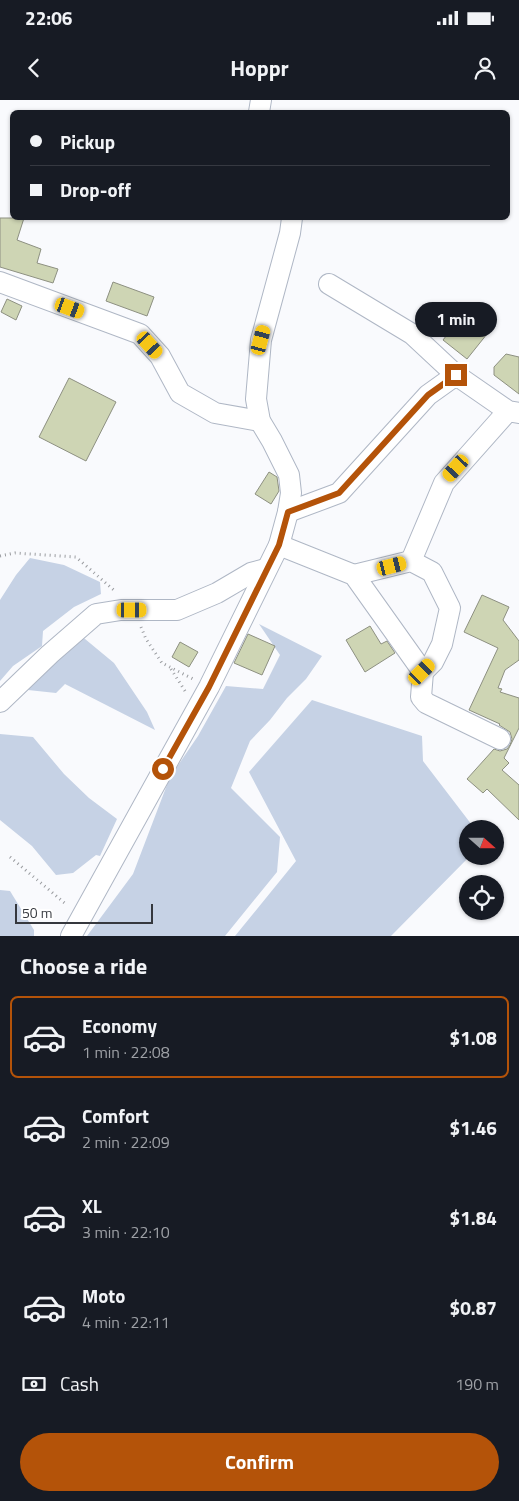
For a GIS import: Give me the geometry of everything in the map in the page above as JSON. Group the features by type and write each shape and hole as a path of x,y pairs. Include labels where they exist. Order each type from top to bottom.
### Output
{"street":[{"path":"72,936 209,687 279,545 291,494 289,476 260,421 256,399 261,340 290,233 292,220"},
{"path":"0,282 140,334 160,356 180,394 215,414 260,421"},
{"path":"329,284 412,334 456,375 513,412 444,483 411,561"},
{"path":"288,512 339,493 428,395 456,375"},
{"path":"279,545 354,575 422,672 421,697 426,703 500,739"},
{"path":"354,575 411,561 432,572 450,608 442,644 433,662 422,672"},
{"path":"0,702 50,654 96,614 121,610 177,610 218,593 251,573 266,569"}],"path":[{"path":"170,667 186,694"},
{"path":"10,857 81,917"}],"shaded area":[{"path":"30,558 64,565 100,582 101,594 74,607 43,631 42,646 13,666 0,681 0,600 16,575"},
{"path":"259,624 322,656 306,679 250,741 231,788 280,837 277,872 225,936 87,936 133,874 170,777 198,736 226,686 263,689 280,655"},
{"path":"79,634 114,663 147,712 155,730 65,684 56,693 28,690 47,656"},
{"path":"312,700 422,736 423,761 468,820 459,820 459,865 461,865 391,936 235,936 296,861 249,772"},
{"path":"0,734 33,737 64,774 89,798 117,819 100,856 96,855 73,873 56,875 32,846 0,820"},
{"path":"0,890 10,891 34,930 34,936 0,936"}],"building":[{"path":"0,218 10,218 10,220 23,220 17,240 41,249 37,263 58,269 53,283 0,267"},
{"path":"113,282 154,297 147,316 106,301"},
{"path":"7,299 22,306 16,320 1,312"},
{"path":"470,305 495,324 467,359 443,340"},
{"path":"506,354 519,357 519,394 494,375 494,367"},
{"path":"69,378 116,402 86,461 39,437"},
{"path":"269,472 277,477 279,491 271,504 255,494"},
{"path":"482,595 509,607 503,620 519,641 519,660 505,670 498,688 502,689 500,692 519,698 519,728 504,758 509,763 502,770 519,785 519,820 487,789 483,793 467,779 494,749 500,751 507,749 512,739 510,732 500,724 469,710 498,648 464,632"},
{"path":"370,626 381,644 387,641 395,653 365,672 346,640"},
{"path":"248,634 275,646 262,675 234,663"},
{"path":"180,642 198,652 189,667 172,657"}],"route":[{"path":"163,769 209,687 279,545 288,512 339,493 428,395 456,375"}]}
